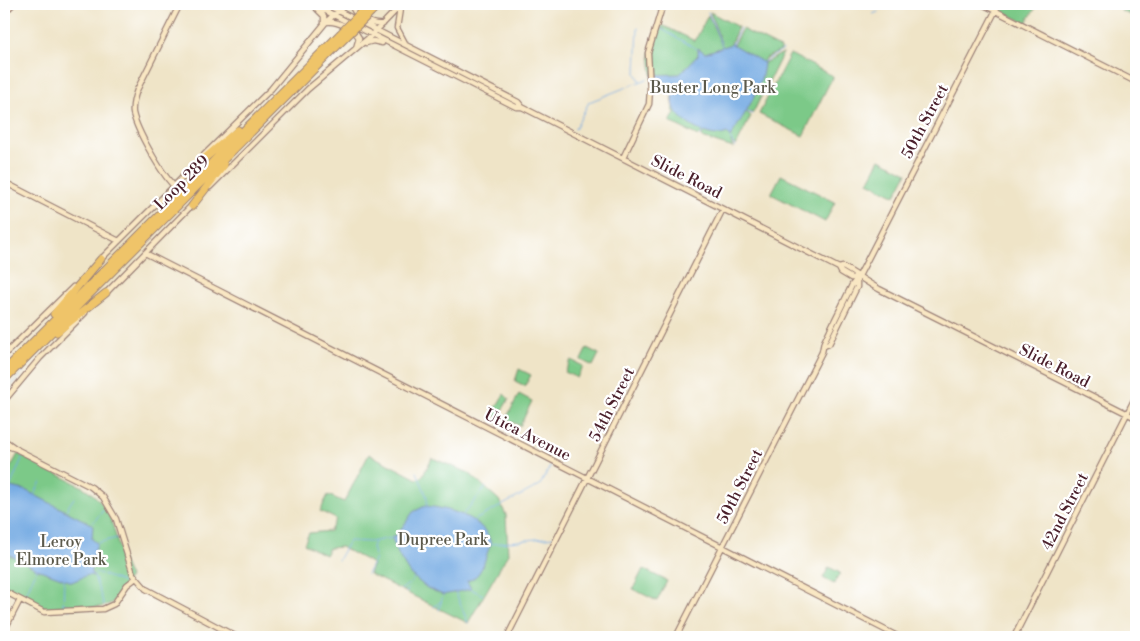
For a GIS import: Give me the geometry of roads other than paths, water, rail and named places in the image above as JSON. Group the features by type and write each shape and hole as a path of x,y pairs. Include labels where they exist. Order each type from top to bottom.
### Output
{"highway":[{"name":"Loop 289","path":"4,380 267,116 368,8 379,4"},
{"name":"Loop 289","path":"4,371 273,101 343,35"},
{"path":"184,176 273,101"},
{"path":"192,206 220,169 267,116"},
{"path":"20,354 100,259"},
{"path":"33,350 106,292"}],"main road":[{"path":"4,13 13,4"},
{"path":"174,186 162,171 138,126 133,114 133,103 137,90 180,4"},
{"path":"311,4 324,16 325,24"},
{"name":"Slide Road","path":"311,4 516,107 522,107"},
{"name":"Slide Road","path":"325,4 518,102 522,107 839,268 841,272 851,278 858,278 1136,418"},
{"path":"4,355 271,89 325,24 346,4"},
{"path":"352,4 352,10 356,14 378,25 384,24"},
{"path":"4,401 40,358 308,88 372,36 403,4"},
{"path":"403,4 397,17 397,28 403,41 413,48"},
{"path":"623,158 649,104 648,53 663,4"},
{"path":"982,4 1136,82"},
{"name":"50th Street","path":"676,637 824,346 829,344 857,287 858,278 1000,4"},
{"path":"325,24 335,22 357,34 359,41 356,49"},
{"path":"356,49 373,41 397,48"},
{"path":"4,182 119,241"},
{"name":"54th Street","path":"507,637 723,209"},
{"name":"Utica Avenue","path":"144,253 899,637"},
{"name":"42nd Street","path":"1014,637 1136,396"},
{"path":"4,436 18,450"},
{"path":"4,440 12,444"},
{"path":"4,445 18,450 91,487 103,497 116,519 130,568 136,578 152,594 237,637"},
{"path":"4,591 44,612 107,608 114,604 127,585 136,578"},
{"path":"4,631 20,600"}],"water":[{"path":"732,44 764,63 756,93 730,138 727,133 713,135 705,133 682,119 674,107 673,88 665,82 653,80 652,75 680,74 698,55 698,48 705,53"},
{"path":"10,487 25,490 93,525 92,539 97,543 91,569 91,573 94,576 88,575 72,582 37,569 4,552 4,488"},
{"path":"425,506 444,509 465,516 482,527 488,535 491,544 483,566 473,579 467,581 471,589 443,595 427,588 410,574 399,556 392,539 393,536 397,535 413,512"}],"waterway":[{"path":"708,12 723,48"},
{"path":"873,14 878,12"},
{"path":"658,27 697,49"},
{"path":"638,28 636,73 640,81"},
{"path":"732,44 740,28"},
{"path":"763,62 783,50"},
{"path":"575,129 589,102 647,79"},
{"path":"745,111 752,114"},
{"path":"700,137 703,131"},
{"path":"730,138 735,147"},
{"path":"4,394 40,352"},
{"path":"10,487 23,456"},
{"path":"473,521 540,485 552,463"},
{"path":"417,472 427,497 427,506"},
{"path":"34,495 41,482"},
{"path":"462,516 486,487"},
{"path":"66,510 74,498"},
{"path":"92,524 106,507"},
{"path":"97,543 121,537"},
{"path":"491,544 554,537"},
{"path":"338,560 349,541 370,542 393,538"},
{"path":"367,574 375,559 372,547 374,542"},
{"path":"20,599 26,593 37,569"},
{"path":"94,575 96,572 127,584"},
{"path":"94,576 104,605"},
{"path":"63,610 64,578"},
{"path":"406,593 414,578"},
{"path":"401,590 408,584"},
{"path":"471,589 483,595"},
{"path":"455,591 468,623"},
{"path":"439,610 443,595"},
{"path":"434,607 441,601"},
{"path":"63,604 69,605 69,610"}],"park label":[{"name":"Buster Long Park","path":"713,87"},
{"name":"Dupree Park","path":"443,539"},
{"name":"Leroy Elmore Park","path":"61,550"}]}
